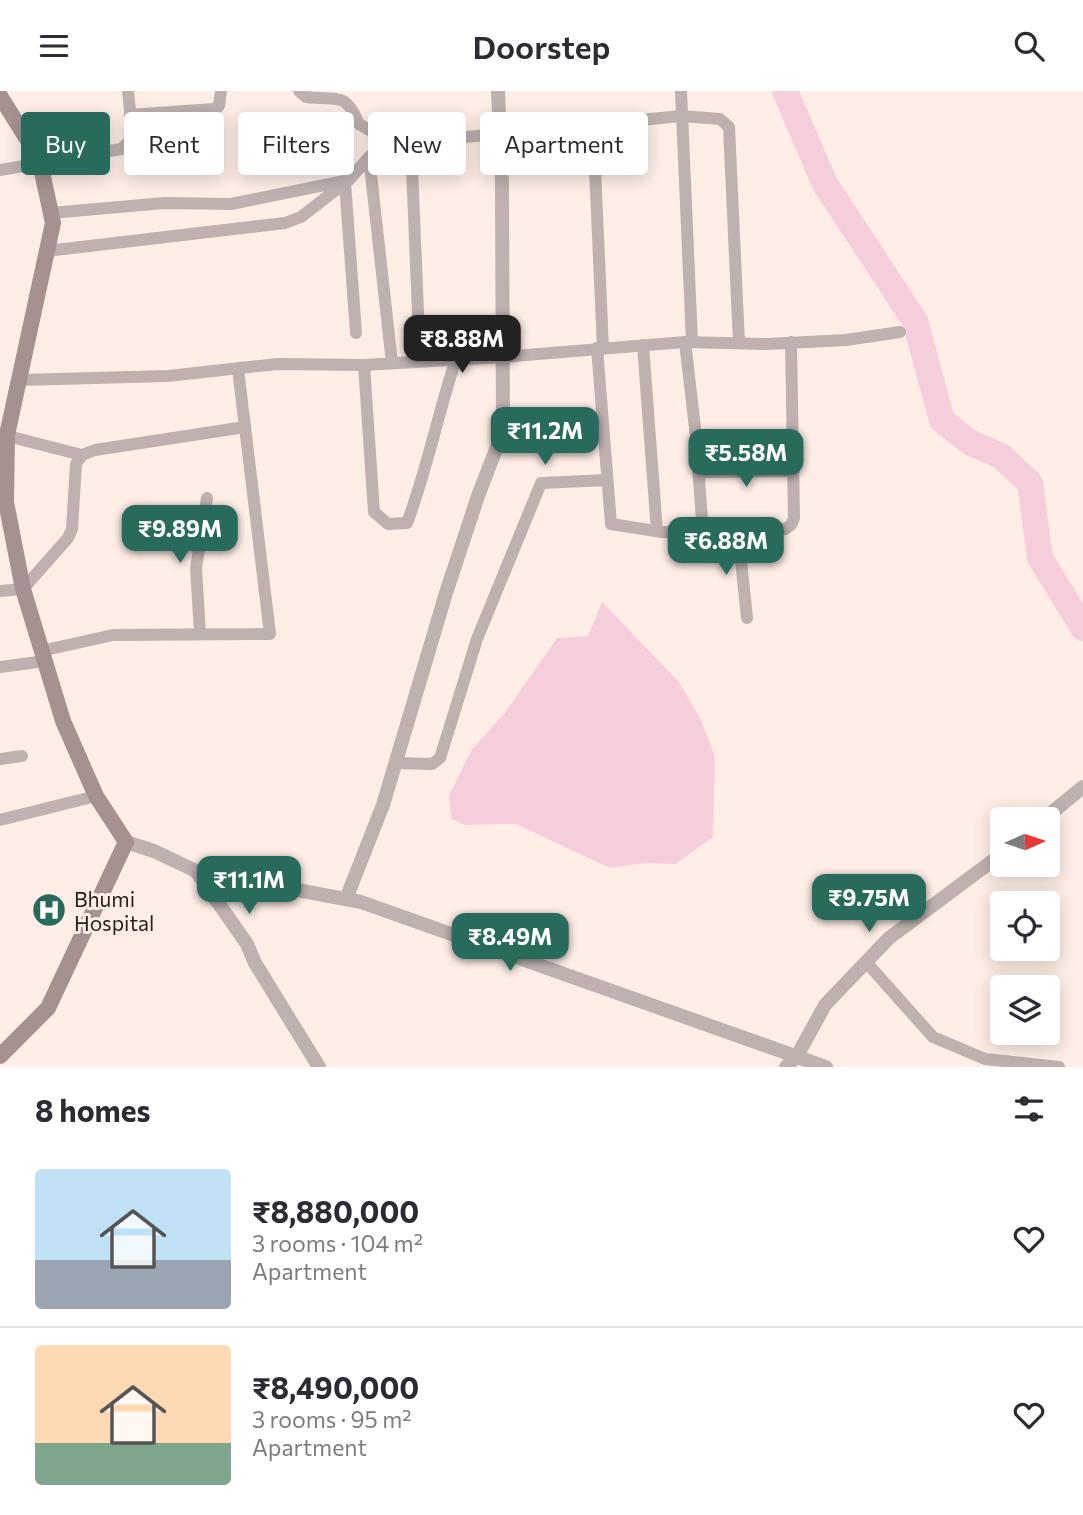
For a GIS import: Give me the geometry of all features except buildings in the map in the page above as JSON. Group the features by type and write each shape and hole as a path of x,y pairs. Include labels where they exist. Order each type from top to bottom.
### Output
{"main road":[{"path":"0,96 21,129"},
{"path":"0,1056 48,1008 126,842 96,796 63,720 5,520 4,434 20,380 53,223 43,175"}],"street":[{"path":"128,91 130,112"},
{"path":"172,112 214,109 219,106 221,91"},
{"path":"299,91 306,97 336,97 347,100 352,104 359,124 368,129"},
{"path":"498,91 499,112"},
{"path":"681,91 689,342 703,532"},
{"path":"648,119 681,116 720,119 729,127 739,343"},
{"path":"47,251 285,223 301,217 347,181 368,158"},
{"path":"0,170 21,167"},
{"path":"371,175 392,363"},
{"path":"412,175 420,361"},
{"path":"346,899 383,805 446,593 503,431 502,175"},
{"path":"595,175 600,348 611,524 657,531 703,532 785,529 791,525 794,518 792,342"},
{"path":"51,212 164,203 231,204 347,181"},
{"path":"347,181 356,333"},
{"path":"20,380 168,376 277,364 363,365 689,342 846,340 900,332"},
{"path":"643,345 657,531"},
{"path":"363,365 374,512 388,524 407,523 420,487 438,414 456,359"},
{"path":"0,667 113,635 270,634 238,369"},
{"path":"0,591 23,589 68,538 72,530 76,464 82,455 95,450 245,427"},
{"path":"4,434 82,455"},
{"path":"698,471 793,471"},
{"path":"395,762 432,764 440,758 477,639 541,484 607,480"},
{"path":"200,634 196,568 207,498"},
{"path":"738,532 747,618"},
{"path":"0,759 22,756"},
{"path":"1059,807 1083,787"},
{"path":"0,820 96,796"},
{"path":"126,842 155,851 196,871 361,902 826,1067"},
{"path":"786,1067 797,1056 825,1005 889,938 990,863"},
{"path":"196,871 247,944 255,963 314,1064"},
{"path":"866,962 933,1037 985,1059 1059,1067"}],"shaded area":[{"path":"602,602 679,682 701,720 715,757 713,837 676,864 645,863 610,868 516,824 465,825 451,819 449,795 472,749 504,714 557,638 588,636"}],"waterway":[{"path":"785,91 825,184 915,321 942,420 969,442 1001,456 1030,483 1040,558 1083,628"}],"place":[{"name":"Bhumi Hospital","path":"49,910"}]}
